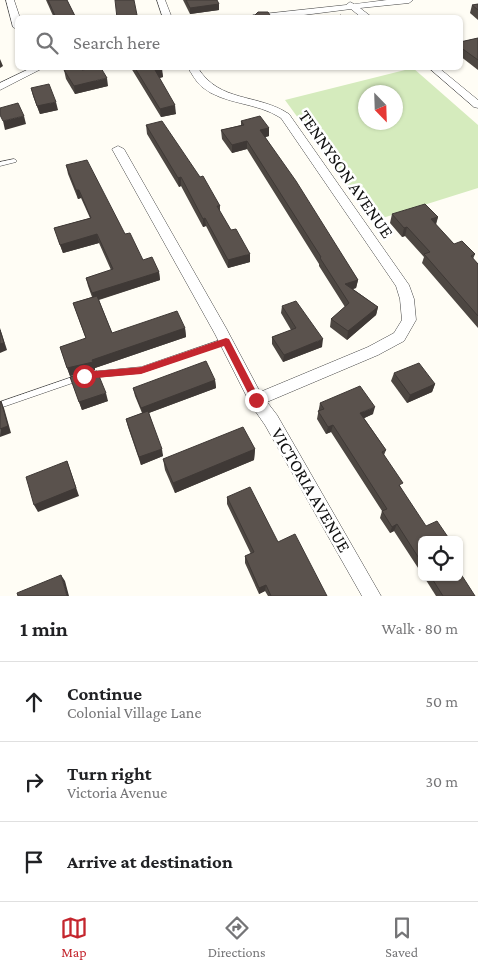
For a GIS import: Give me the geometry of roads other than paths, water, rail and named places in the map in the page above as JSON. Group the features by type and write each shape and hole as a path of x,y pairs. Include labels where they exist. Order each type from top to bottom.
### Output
{"street":[{"path":"10,0 15,17"},
{"path":"161,0 167,15"},
{"path":"343,0 365,15"},
{"path":"277,15 409,0"},
{"path":"0,87 30,70"},
{"name":"TENNYSON AVENUE","path":"194,70 202,81 216,91 271,107 285,116 402,286 407,299 409,320 399,337 373,351 256,400"},
{"path":"436,70 478,105"},
{"name":"VICTORIA AVENUE","path":"118,149 226,342 256,400 271,420 372,596"}],"lane":[{"path":"0,164 14,161"},
{"path":"0,405 84,376 141,370 226,342"}]}
